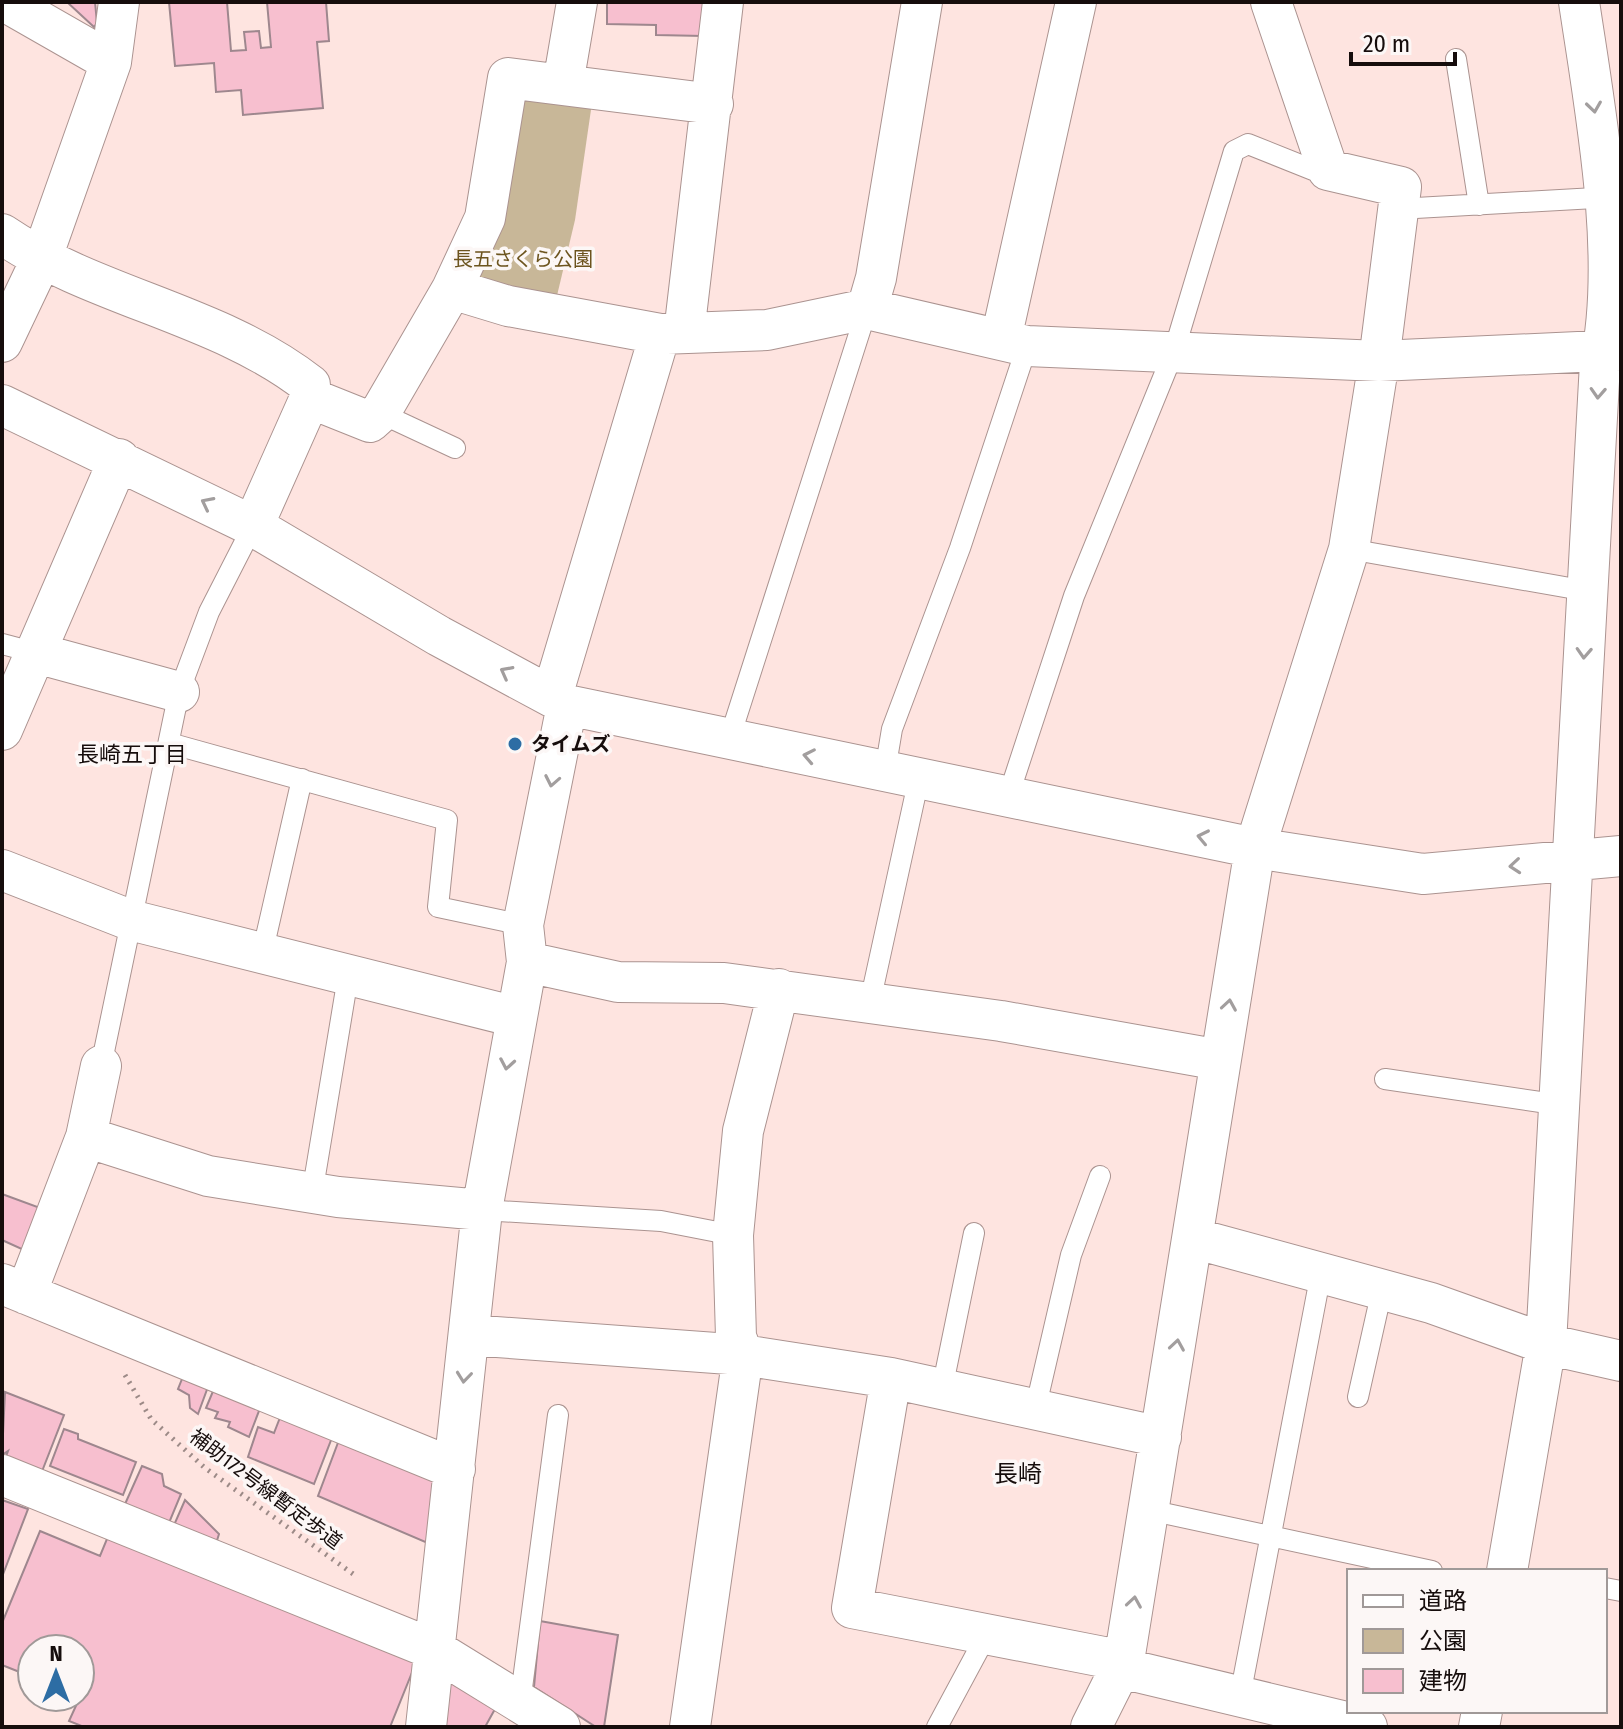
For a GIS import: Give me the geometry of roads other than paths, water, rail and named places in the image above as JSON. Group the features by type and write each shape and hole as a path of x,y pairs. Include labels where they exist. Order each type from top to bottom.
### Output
{"street":[{"path":"6,2 111,62"},
{"path":"2,342 41,260 111,62 119,2"},
{"path":"563,84 577,2"},
{"path":"426,1727 482,1210 516,1017 560,700 672,333 713,104 723,2"},
{"path":"867,309 876,278 922,2"},
{"path":"1014,343 1076,2"},
{"path":"1091,1727 1123,1664 1255,848 1349,549 1379,361 1401,187 1328,170 1271,2"},
{"path":"1513,1569 1546,1344 1573,861 1604,592 1612,351 1608,334 1614,197 1579,2"},
{"path":"310,398 370,422 380,413 452,289 485,218 508,78 713,104"},
{"path":"2,234 41,260 193,323 286,366 310,385 310,398 253,526"},
{"path":"452,289 508,306 672,333 767,330 867,309 1014,343 1379,361 1612,351"},
{"path":"2,405 253,526 439,636 560,700 729,740 1255,848 1423,874 1621,856"},
{"path":"2,730 19,648 119,459"},
{"path":"19,648 179,692"},
{"path":"2,870 130,920 516,1017"},
{"path":"525,943 618,982 724,983 779,989 1001,1021 1220,1060"},
{"path":"690,1727 743,1355 736,1337 733,1235 743,1131 779,989"},
{"path":"101,1066 86,1137 14,1289 455,1469"},
{"path":"86,1137 208,1176 312,1194 482,1210"},
{"path":"1193,1238 1382,1290 1546,1344 1621,1361"},
{"path":"469,1335 743,1355 891,1378 1161,1437"},
{"path":"891,1378 852,1608 1123,1664 1367,1727"},
{"path":"2,1475 435,1650 560,1727"}],"lane":[{"path":"1456,59 1479,205"},
{"path":"1008,797 1074,596 1174,351 1234,151 1248,144 1313,170 1328,170"},
{"path":"1398,209 1614,197"},
{"path":"729,740 867,309"},
{"path":"870,1002 902,775 892,729 960,548 1014,343"},
{"path":"380,413 455,448"},
{"path":"101,1066 179,692 209,612 253,526"},
{"path":"1349,549 1604,592"},
{"path":"169,743 447,820 438,907 525,943"},
{"path":"262,954 302,779"},
{"path":"312,1194 348,977"},
{"path":"1385,1079 1561,1105"},
{"path":"1035,1410 1071,1255 1100,1176"},
{"path":"482,1210 661,1221 733,1235"},
{"path":"942,1389 974,1233"},
{"path":"1240,1696 1321,1273"},
{"path":"1358,1397 1382,1290"},
{"path":"520,1703 558,1415"},
{"path":"1149,1510 1423,1569"},
{"path":"937,1727 987,1634"}],"place":[{"name":"タイムズ","path":"515,744"}],"district":[{"name":"長崎五丁目","path":"132,754"},
{"name":"長崎","path":"1018,1474"}],"park label":[{"name":"長五さくら公園","path":"523,259"}]}
